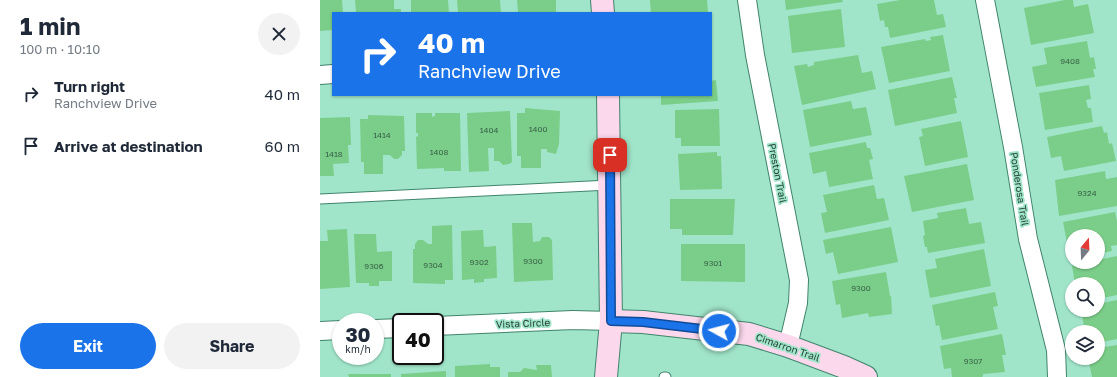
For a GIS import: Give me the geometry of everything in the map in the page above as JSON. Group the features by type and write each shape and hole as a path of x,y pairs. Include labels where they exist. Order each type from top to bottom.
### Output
{"street":[{"path":"602,0 603,12"},
{"name":"Preston Trail","path":"747,0 755,55 799,280 798,303 788,346"},
{"name":"Ponderosa Trail","path":"985,0 1013,147 1028,239 1056,350 1057,377"},
{"path":"320,75 332,74"},
{"path":"606,377 611,321 608,96"},
{"name":"Vista Circle","path":"444,326 573,320 611,321"},
{"name":"Cimarron Trail","path":"611,321 643,322 749,334 788,346 866,377"},
{"path":"320,331 332,330"}],"lane":[{"path":"320,199 610,185"}],"building":[{"path":"320,0 342,0 343,12 332,12 332,30 320,31"},
{"path":"355,0 394,0 394,9 401,9 401,12 356,12"},
{"path":"411,0 448,0 449,12 411,12"},
{"path":"457,0 500,0 501,12 458,12"},
{"path":"517,0 556,0 556,12 518,12"},
{"path":"650,0 707,0 708,12 651,12"},
{"path":"785,0 842,0 843,2 786,10"},
{"path":"900,0 934,0 937,15 943,14 946,27 890,38 888,27 885,27 884,20 880,21 877,4"},
{"path":"1065,0 1073,0 1074,7 1088,4 1094,33 1031,45 1024,8"},
{"path":"841,9 845,47 792,53 788,16"},
{"path":"943,35 950,71 889,83 881,47 925,39 926,41 931,40 930,37"},
{"path":"1087,41 1090,58 1094,57 1096,69 1093,69 1095,77 1036,87 1032,67 1047,64 1044,48"},
{"path":"858,55 862,73 872,71 876,89 802,105 794,66 807,64 808,67 814,65 814,62"},
{"path":"952,77 957,98 954,98 957,113 895,126 888,90"},
{"path":"716,80 718,101 661,105 661,96 712,96 712,81"},
{"path":"1089,85 1091,99 1086,100 1088,108 1091,108 1093,122 1045,130 1039,93"},
{"path":"851,101 853,109 866,107 872,135 810,147 803,110"},
{"path":"525,108 560,111 559,144 556,154 547,152 547,149 541,149 541,168 521,168 521,156 517,156 517,113 525,113"},
{"path":"719,109 720,146 681,146 681,138 675,138 675,110"},
{"path":"510,111 512,162 503,165 499,161 494,161 494,148 488,148 489,171 469,172 467,113"},
{"path":"416,113 432,113 432,117 435,116 435,113 460,113 461,171 444,171 444,168 417,169 416,137 418,136 418,133 416,133"},
{"path":"368,115 404,116 405,151 402,151 402,155 398,159 394,159 390,155 383,155 383,174 364,174 364,162 361,162 360,119 368,119"},
{"path":"350,117 351,145 348,145 349,163 333,164 334,176 320,176 320,118"},
{"path":"961,121 968,157 925,166 919,137 923,136 921,129"},
{"path":"1102,126 1104,133 1107,132 1109,144 1112,143 1116,161 1064,171 1061,156 1051,158 1047,137"},
{"path":"866,142 867,148 870,148 873,159 869,160 873,179 829,187 826,171 813,174 809,153"},
{"path":"717,152 717,156 721,156 722,189 680,190 678,154"},
{"path":"967,164 974,200 912,212 904,176"},
{"path":"1105,171 1106,179 1117,177 1117,206 1059,216 1055,180"},
{"path":"874,185 877,199 884,198 889,220 825,233 821,213 827,212 823,195"},
{"path":"670,199 735,199 733,235 682,235 682,229 670,229"},
{"path":"966,208 969,224 981,222 985,243 928,253 923,236 925,235 923,221 938,218 937,213"},
{"path":"1115,212 1117,221 1117,245 1111,246 1112,251 1105,252 1105,229 1065,229 1065,233 1063,222"},
{"path":"512,223 532,223 533,242 540,241 542,237 549,237 552,240 553,280 514,282"},
{"path":"452,225 453,280 445,280 445,284 413,283 413,249 415,249 415,244 418,240 423,240 428,244 432,244 432,226"},
{"path":"891,227 898,262 838,274 833,252 826,254 823,240"},
{"path":"347,229 350,287 320,289 320,241 328,241 327,230"},
{"path":"483,230 484,247 496,246 497,278 484,279 484,282 474,283 474,279 462,280 461,231"},
{"path":"354,234 376,234 377,252 392,251 392,281 379,281 379,286 369,286 369,283 356,283"},
{"path":"681,244 745,244 745,282 681,281"},
{"path":"984,249 991,286 930,298 925,270 937,268 935,259"},
{"path":"1117,256 1117,295 1105,298 1105,277 1074,277 1072,269 1105,269 1105,259"},
{"path":"886,272 891,296 892,314 869,317 868,313 842,318 840,304 836,305 832,281"},
{"path":"995,292 998,306 993,307 998,329 942,340 939,325 936,326 932,305"},
{"path":"1117,300 1117,339 1105,342 1105,325 1084,325 1082,317 1105,317 1105,303"},
{"path":"1002,334 1006,355 1002,355 1005,372 983,374 982,377 952,377 951,368 944,369 940,346"},
{"path":"1117,345 1117,377 1092,377 1089,365 1105,365 1105,347"},
{"path":"490,364 490,367 500,367 500,377 455,377 455,366"},
{"path":"536,365 551,365 552,377 508,377 508,372 520,372 524,368 537,370"},
{"path":"446,371 446,377 401,377 401,374"},
{"path":"348,374 391,374 391,377 349,377"}],"route":[{"path":"610,155 611,321 643,322 719,331"}]}
